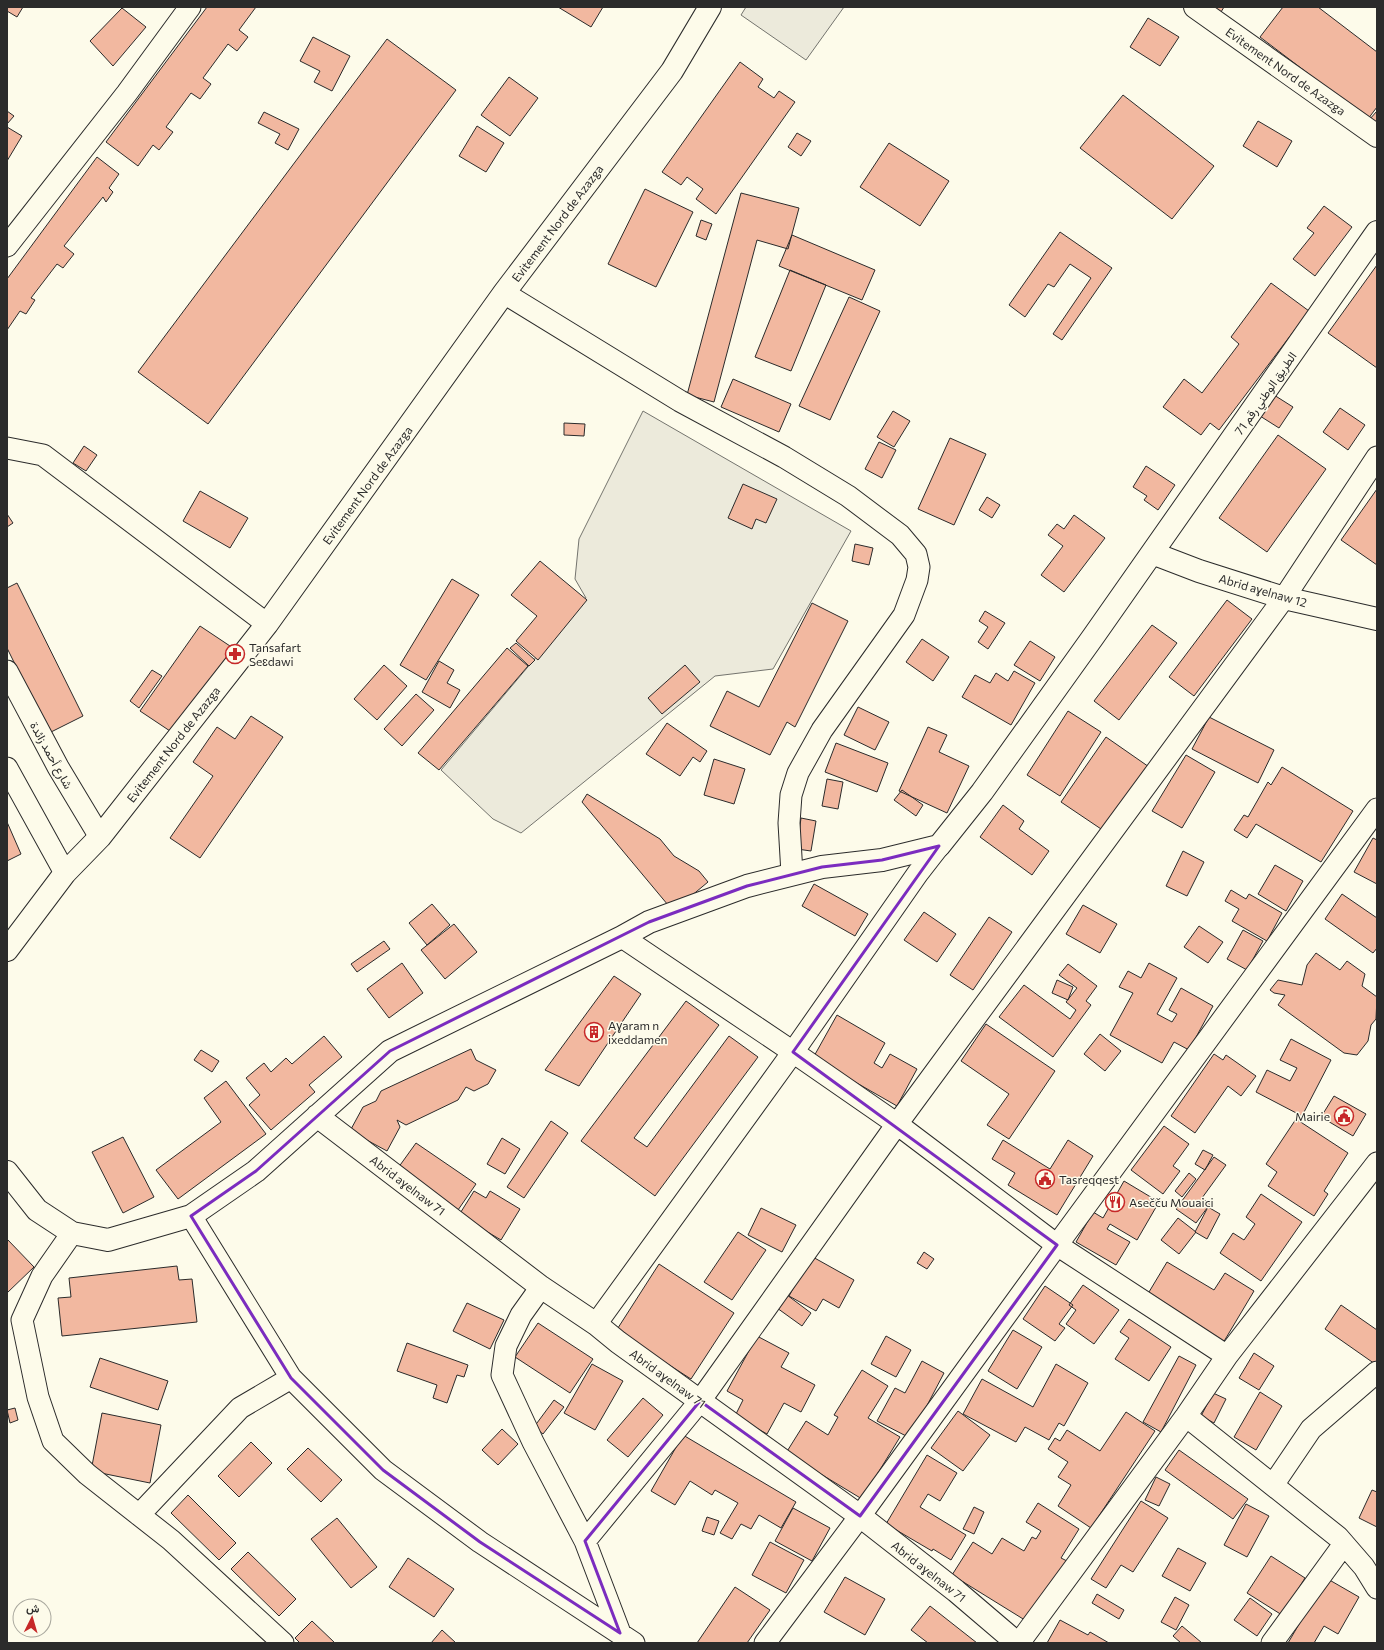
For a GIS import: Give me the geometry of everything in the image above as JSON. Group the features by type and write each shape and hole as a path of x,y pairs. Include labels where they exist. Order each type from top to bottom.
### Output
{"main road":[{"name":"Evitement Nord de Azazga","path":"7,950 65,873 100,837 267,624 504,293 672,71 710,7"},
{"name":"Evitement Nord de Azazga","path":"1195,7 1377,136"},
{"name":"الطريق الوطني رقم 71","path":"939,846 982,792 1377,232"},
{"name":"Abrid aɣelnaw 12","path":"1152,553 1199,571 1284,598 1377,619"},
{"path":"7,1172 36,1210 72,1233 108,1240 191,1216 256,1171 390,1051 622,937 649,922 747,886 792,874 822,867 882,860 939,846"},
{"name":"Abrid aɣelnaw 71","path":"317,1116 541,1286 596,1324 618,1342 860,1516 956,1591 1018,1643"}],"street":[{"path":"7,246 127,93 190,7"},
{"path":"504,293 680,401 784,457 848,496 900,535 916,554 919,567 917,580 904,615 822,730 798,773 791,795 789,823 792,874"},
{"path":"7,448 43,455 267,624"},
{"path":"585,1541 700,1401 897,1124 1284,598 1377,457"},
{"name":"شارع أحمد زائدة","path":"7,671 58,767 100,837"},
{"path":"7,768 65,873"},
{"path":"765,1643 860,1516 1377,809"},
{"path":"596,1324 793,1052 913,880 939,846"},
{"path":"622,937 897,1124 1057,1245 1226,1356"},
{"path":"1018,1643 1186,1416 1226,1356 1377,1163"},
{"path":"191,1216 291,1378 383,1470 480,1542 627,1638"},
{"path":"72,1233 42,1276 14,1322 53,1441 88,1474 171,1540 283,1643"},
{"path":"541,1286 521,1316 506,1346 502,1375 533,1442 585,1541 627,1638"},
{"path":"1273,1485 1311,1429 1377,1372"},
{"path":"139,1515 240,1408 291,1378"},
{"path":"1186,1416 1338,1537 1364,1567 1377,1588"},
{"path":"1272,1643 1344,1544"}],"highlighted area":[{"path":"939,846 793,1052 1057,1245 860,1516 700,1401 585,1541 620,1633 480,1542 383,1470 291,1378 191,1216 256,1171 390,1051 649,922 747,886 822,867 882,860"}],"shaded area":[{"path":"746,7 844,7 806,60 741,15"},
{"path":"643,411 851,531 773,669 715,676 521,833 493,819 441,770 586,598 575,579 579,539"}],"building":[{"path":"7,7 23,7 17,17 7,11"},
{"path":"207,7 256,7 239,30 248,37 237,51 228,44 203,78 211,84 200,99 191,93 166,127 173,132 159,150 153,145 138,166 106,142"},
{"path":"558,7 603,7 591,27"},
{"path":"1213,7 1224,7 1221,12"},
{"path":"1283,7 1318,7 1377,52 1377,107 1368,119 1260,37"},
{"path":"122,8 146,27 113,66 90,41"},
{"path":"1148,18 1179,37 1160,66 1130,47"},
{"path":"313,37 350,56 332,91 314,82 320,71 300,61"},
{"path":"387,39 456,90 208,424 138,372"},
{"path":"740,62 763,79 758,87 774,98 779,91 795,102 716,214 696,199 703,189 687,177 681,185 662,172"},
{"path":"509,77 538,98 510,136 481,115"},
{"path":"1123,95 1214,166 1172,219 1080,148"},
{"path":"7,111 14,116 7,124"},
{"path":"1377,111 1377,125 1369,120"},
{"path":"264,112 299,129 288,150 275,143 280,134 258,123"},
{"path":"1258,121 1292,141 1277,167 1243,146"},
{"path":"477,126 504,143 486,172 459,156"},
{"path":"7,127 22,136 7,161"},
{"path":"797,133 811,141 801,156 788,147"},
{"path":"889,143 949,181 920,226 860,187"},
{"path":"97,157 119,174 109,188 113,192 106,202 103,197 64,246 74,254 63,268 57,264 31,298 35,300 26,314 20,311 7,330 7,279"},
{"path":"645,189 693,212 656,287 608,264"},
{"path":"741,193 799,208 788,249 757,240 714,402 687,395"},
{"path":"1324,206 1352,227 1315,276 1293,259 1314,233 1307,228"},
{"path":"701,220 712,224 706,240 696,236"},
{"path":"1060,232 1112,268 1062,340 1053,334 1091,278 1070,264 1054,287 1048,284 1025,317 1009,305"},
{"path":"792,235 875,270 862,300 779,266"},
{"path":"1377,265 1377,368 1328,333"},
{"path":"790,270 826,285 791,371 755,357"},
{"path":"1271,283 1309,311 1219,430 1210,423 1201,435 1163,407 1184,379 1202,393 1239,344 1231,337"},
{"path":"849,297 880,311 830,420 799,406"},
{"path":"733,379 791,404 779,432 721,407"},
{"path":"1274,395 1293,407 1279,428 1260,416"},
{"path":"1340,408 1365,425 1348,450 1323,432"},
{"path":"893,411 910,421 894,447 877,437"},
{"path":"564,423 585,424 584,436 564,435"},
{"path":"1278,435 1326,469 1267,552 1219,518"},
{"path":"950,438 986,454 954,525 918,509"},
{"path":"879,442 896,450 882,478 865,469"},
{"path":"84,446 97,455 86,471 73,463"},
{"path":"1146,466 1175,485 1158,510 1144,500 1147,496 1133,487"},
{"path":"743,484 777,499 766,523 756,519 752,529 728,518"},
{"path":"1377,489 1377,565 1341,540"},
{"path":"200,491 248,518 230,548 183,521"},
{"path":"987,497 1000,505 992,518 979,510"},
{"path":"7,514 13,523 7,527"},
{"path":"1074,515 1105,538 1064,592 1041,575 1063,546 1048,535 1057,524 1064,529"},
{"path":"855,544 873,548 869,565 852,561"},
{"path":"540,561 587,600 538,660 516,641 537,616 511,595"},
{"path":"452,579 479,595 426,680 400,665"},
{"path":"17,583 83,716 49,733 7,648 7,588"},
{"path":"1227,600 1252,619 1194,696 1169,677"},
{"path":"812,603 848,621 795,727 787,722 770,755 710,726 727,691 759,707"},
{"path":"985,611 1005,623 988,649 978,642 988,627 979,621"},
{"path":"1152,625 1177,643 1119,720 1094,701"},
{"path":"200,626 233,648 173,733 140,711"},
{"path":"922,639 949,657 933,681 906,662"},
{"path":"1030,641 1055,657 1040,681 1014,665"},
{"path":"516,643 535,660 529,666 510,648"},
{"path":"507,648 528,666 439,770 418,753"},
{"path":"439,661 454,670 447,683 460,690 450,708 422,692"},
{"path":"384,665 407,686 377,720 354,699"},
{"path":"685,665 700,682 662,714 648,698"},
{"path":"152,670 162,676 139,708 130,701"},
{"path":"1014,671 1035,683 1011,725 962,697 975,675 990,683 996,673 1008,681"},
{"path":"416,694 434,710 402,746 384,729"},
{"path":"858,707 889,722 875,750 844,735"},
{"path":"1068,711 1101,732 1060,796 1027,775"},
{"path":"251,716 283,737 200,858 170,838 213,776 193,762 217,727 235,739"},
{"path":"1209,717 1274,750 1258,783 1192,749"},
{"path":"667,723 707,751 700,762 693,757 680,776 646,754"},
{"path":"928,727 947,735 939,752 969,766 947,813 899,791"},
{"path":"1106,737 1152,769 1107,833 1061,802"},
{"path":"836,743 888,763 877,792 825,772"},
{"path":"1186,755 1215,772 1182,828 1152,811"},
{"path":"714,759 745,769 734,804 704,795"},
{"path":"1282,767 1353,811 1321,862 1256,824 1247,838 1234,830 1244,815 1248,817 1268,782 1271,785"},
{"path":"827,779 843,782 838,809 822,806"},
{"path":"902,790 923,805 916,816 894,800"},
{"path":"587,794 660,839 674,856 699,871 708,882 673,911 582,802"},
{"path":"1003,805 1024,821 1019,829 1049,851 1032,875 980,837"},
{"path":"801,818 816,821 811,851 797,849"},
{"path":"7,822 21,854 7,861"},
{"path":"1373,838 1377,840 1377,884 1354,872"},
{"path":"1183,851 1204,862 1187,896 1166,886"},
{"path":"1275,865 1303,881 1286,911 1258,894"},
{"path":"814,884 868,914 855,936 802,906"},
{"path":"1231,890 1246,899 1249,894 1282,913 1267,941 1232,921 1239,909 1225,901"},
{"path":"1342,894 1377,918 1377,948 1373,953 1325,919"},
{"path":"432,904 450,925 427,945 409,923"},
{"path":"1083,905 1117,924 1100,953 1066,934"},
{"path":"924,912 956,934 937,962 904,940"},
{"path":"989,917 1012,932 973,990 950,975"},
{"path":"454,924 477,952 445,979 421,950"},
{"path":"1199,926 1223,942 1208,963 1184,947"},
{"path":"1243,930 1263,941 1247,970 1227,959"},
{"path":"384,941 390,949 357,972 351,964"},
{"path":"1316,953 1340,970 1347,961 1365,974 1362,986 1377,997 1376,1019 1371,1025 1368,1041 1357,1055 1344,1053 1278,1005 1285,995 1274,993 1270,990 1278,980 1302,985 1307,965"},
{"path":"402,963 423,993 389,1018 367,989"},
{"path":"1149,963 1177,978 1157,1014 1172,1022 1177,1014 1169,1010 1181,988 1213,1006 1189,1050 1174,1042 1162,1063 1110,1035 1133,993 1119,987 1128,971 1141,978"},
{"path":"1068,964 1097,986 1086,1001 1091,1005 1053,1057 999,1017 1024,985 1070,1019 1076,1010 1066,1002 1077,988 1059,975"},
{"name":"Aɣaram n ixeddamen","path":"614,976 641,994 579,1086 545,1070"},
{"path":"1057,980 1073,987 1068,1000 1052,993"},
{"path":"686,1001 719,1025 634,1138 647,1147 729,1036 758,1057 655,1196 581,1141"},
{"path":"837,1015 885,1043 874,1063 882,1068 890,1054 917,1069 897,1106 813,1058"},
{"path":"986,1024 1055,1071 1009,1139 987,1125 1009,1094 961,1061"},
{"path":"1100,1034 1121,1051 1105,1071 1084,1054"},
{"path":"324,1036 342,1057 309,1085 315,1092 271,1130 249,1105 260,1095 246,1078 264,1063 271,1072 286,1058 292,1064"},
{"path":"1291,1039 1331,1060 1302,1116 1256,1092 1267,1070 1290,1081 1297,1068 1280,1060"},
{"path":"471,1049 476,1060 496,1070 488,1084 474,1091 466,1087 458,1100 406,1125 397,1120 400,1127 387,1151 350,1131 363,1107 376,1101 381,1091"},
{"path":"201,1050 219,1061 212,1072 194,1060"},
{"path":"1214,1054 1223,1060 1226,1055 1256,1076 1241,1096 1228,1086 1195,1133 1171,1116"},
{"path":"226,1081 266,1134 178,1199 156,1170 221,1122 204,1098"},
{"name":"Mairie","path":"1334,1096 1366,1114 1353,1136 1321,1117"},
{"path":"1296,1119 1348,1153 1324,1191 1328,1194 1314,1216 1268,1186 1277,1172 1266,1164"},
{"path":"551,1121 568,1133 524,1198 507,1187"},
{"path":"1164,1126 1189,1144 1173,1166 1180,1171 1163,1194 1131,1170"},
{"path":"123,1137 154,1197 123,1213 92,1152"},
{"path":"502,1138 520,1149 505,1174 487,1164"},
{"name":"Tasreqqest","path":"1003,1140 1050,1169 1068,1140 1093,1156 1057,1215 1008,1185 1015,1173 992,1159"},
{"path":"416,1143 476,1184 458,1210 398,1168"},
{"path":"1203,1150 1213,1155 1205,1170 1195,1164"},
{"path":"1214,1157 1226,1165 1202,1198 1210,1204 1196,1223 1176,1209"},
{"path":"1189,1173 1196,1179 1182,1197 1175,1191"},
{"path":"1124,1181 1159,1202 1137,1240 1110,1224 1107,1229 1130,1242 1116,1265 1076,1242 1093,1212 1103,1218"},
{"path":"474,1191 486,1198 490,1191 520,1209 501,1240 459,1215"},
{"path":"1261,1194 1302,1222 1261,1281 1220,1253 1233,1233 1244,1240 1255,1224 1246,1217"},
{"path":"1208,1207 1220,1214 1207,1239 1195,1232"},
{"path":"761,1208 796,1225 782,1252 748,1235"},
{"path":"1178,1218 1196,1232 1179,1254 1161,1240"},
{"path":"738,1232 766,1250 732,1300 704,1282"},
{"path":"7,1239 34,1267 7,1293"},
{"path":"924,1252 934,1259 927,1269 917,1263"},
{"path":"811,1256 854,1280 839,1308 823,1299 816,1311 789,1296"},
{"path":"1167,1262 1214,1290 1225,1273 1254,1291 1223,1343 1146,1297"},
{"path":"659,1264 734,1313 691,1379 616,1331"},
{"path":"177,1266 179,1280 192,1279 197,1322 62,1336 58,1298 71,1297 69,1278"},
{"path":"1083,1285 1119,1310 1094,1344 1066,1324 1076,1310 1069,1305"},
{"path":"1045,1286 1073,1305 1059,1324 1065,1328 1055,1341 1023,1319"},
{"path":"787,1295 811,1313 802,1326 777,1308"},
{"path":"467,1303 504,1320 490,1349 453,1331"},
{"path":"1341,1305 1377,1330 1377,1360 1375,1364 1325,1329"},
{"path":"1129,1319 1171,1347 1149,1381 1115,1359 1129,1338 1120,1332"},
{"path":"538,1323 593,1359 570,1393 515,1357"},
{"path":"1013,1330 1042,1347 1017,1389 988,1371"},
{"path":"757,1336 789,1353 781,1367 815,1385 801,1412 784,1403 767,1434 735,1416 743,1400 727,1391"},
{"path":"886,1336 911,1350 896,1377 871,1364"},
{"path":"407,1343 468,1365 464,1377 457,1375 447,1403 433,1398 437,1385 397,1371"},
{"path":"1254,1353 1274,1366 1259,1390 1239,1378"},
{"path":"1179,1356 1196,1365 1161,1432 1143,1422"},
{"path":"100,1358 168,1381 158,1410 90,1387"},
{"path":"922,1361 944,1373 910,1438 877,1421 895,1388 905,1393"},
{"path":"592,1364 623,1381 595,1430 564,1413"},
{"path":"1056,1364 1088,1383 1064,1426 1059,1423 1049,1440 1025,1427 1016,1442 963,1414 982,1379 1033,1407"},
{"path":"862,1370 888,1386 868,1418 900,1437 862,1499 786,1453 806,1421 828,1435 838,1417 834,1415"},
{"path":"1260,1392 1282,1406 1256,1450 1234,1437"},
{"path":"1213,1393 1226,1399 1214,1423 1201,1416"},
{"path":"643,1398 663,1415 628,1457 607,1440"},
{"path":"554,1400 564,1407 543,1434 534,1427"},
{"path":"15,1408 18,1420 10,1423 7,1410"},
{"path":"958,1411 990,1435 963,1471 931,1448"},
{"path":"1126,1412 1155,1431 1091,1528 1058,1506 1071,1485 1058,1477 1068,1462 1048,1449 1055,1438 1060,1441 1067,1430 1100,1451"},
{"path":"102,1413 161,1425 150,1483 91,1471"},
{"path":"502,1429 518,1444 498,1465 482,1450"},
{"path":"683,1435 796,1502 781,1528 759,1515 751,1529 741,1524 732,1539 720,1533 738,1503 715,1490 712,1495 690,1481 675,1505 651,1491"},
{"path":"251,1442 272,1463 239,1497 218,1476"},
{"path":"308,1448 342,1480 321,1502 287,1469"},
{"path":"1179,1450 1248,1499 1233,1519 1165,1470"},
{"path":"927,1455 957,1473 940,1501 928,1494 920,1507 966,1535 951,1560 933,1549 932,1551 886,1524"},
{"path":"1156,1477 1170,1484 1159,1506 1145,1500"},
{"path":"1372,1490 1377,1492 1377,1527 1359,1518"},
{"path":"188,1495 236,1543 219,1560 171,1513"},
{"path":"1141,1501 1168,1518 1133,1572 1121,1565 1106,1588 1091,1579"},
{"path":"1038,1503 1079,1529 1061,1558 1067,1561 1028,1622 952,1575 973,1542 992,1554 1002,1538 1024,1551 1032,1537 1036,1539 1041,1531 1026,1522"},
{"path":"1246,1504 1269,1516 1247,1557 1224,1545"},
{"path":"974,1507 984,1512 974,1534 963,1529"},
{"path":"793,1508 830,1528 812,1561 775,1541"},
{"path":"707,1517 719,1521 714,1535 702,1531"},
{"path":"337,1518 377,1567 351,1588 311,1539"},
{"path":"770,1542 804,1560 786,1593 752,1575"},
{"path":"1178,1548 1206,1563 1190,1591 1162,1576"},
{"path":"248,1552 296,1599 279,1616 231,1569"},
{"path":"1271,1556 1305,1578 1282,1615 1247,1593"},
{"path":"408,1558 454,1589 434,1617 389,1587"},
{"path":"845,1577 885,1599 865,1635 824,1612"},
{"path":"1326,1578 1359,1597 1338,1634 1324,1626 1314,1643 1288,1643"},
{"path":"735,1587 770,1610 747,1643 697,1643"},
{"path":"1097,1594 1124,1610 1119,1619 1092,1603"},
{"path":"1175,1597 1189,1605 1176,1630 1161,1622"},
{"path":"1250,1598 1272,1614 1257,1636 1234,1620"},
{"path":"930,1606 977,1643 928,1643 911,1630"},
{"path":"1060,1620 1088,1635 1090,1632 1109,1643 1047,1643"},
{"path":"312,1621 335,1643 300,1643 295,1638"},
{"path":"1182,1626 1202,1643 1181,1643 1173,1636"},
{"path":"442,1630 456,1643 431,1643"}],"place":[{"name":"Tansafart Seɛdawi","path":"235,654"},
{"name":"Aɣaram n ixeddamen","path":"594,1032"},
{"name":"Mairie","path":"1344,1116"},
{"name":"Tasreqqest","path":"1045,1179"},
{"name":"Asečču Mouaici","path":"1115,1202"}]}
